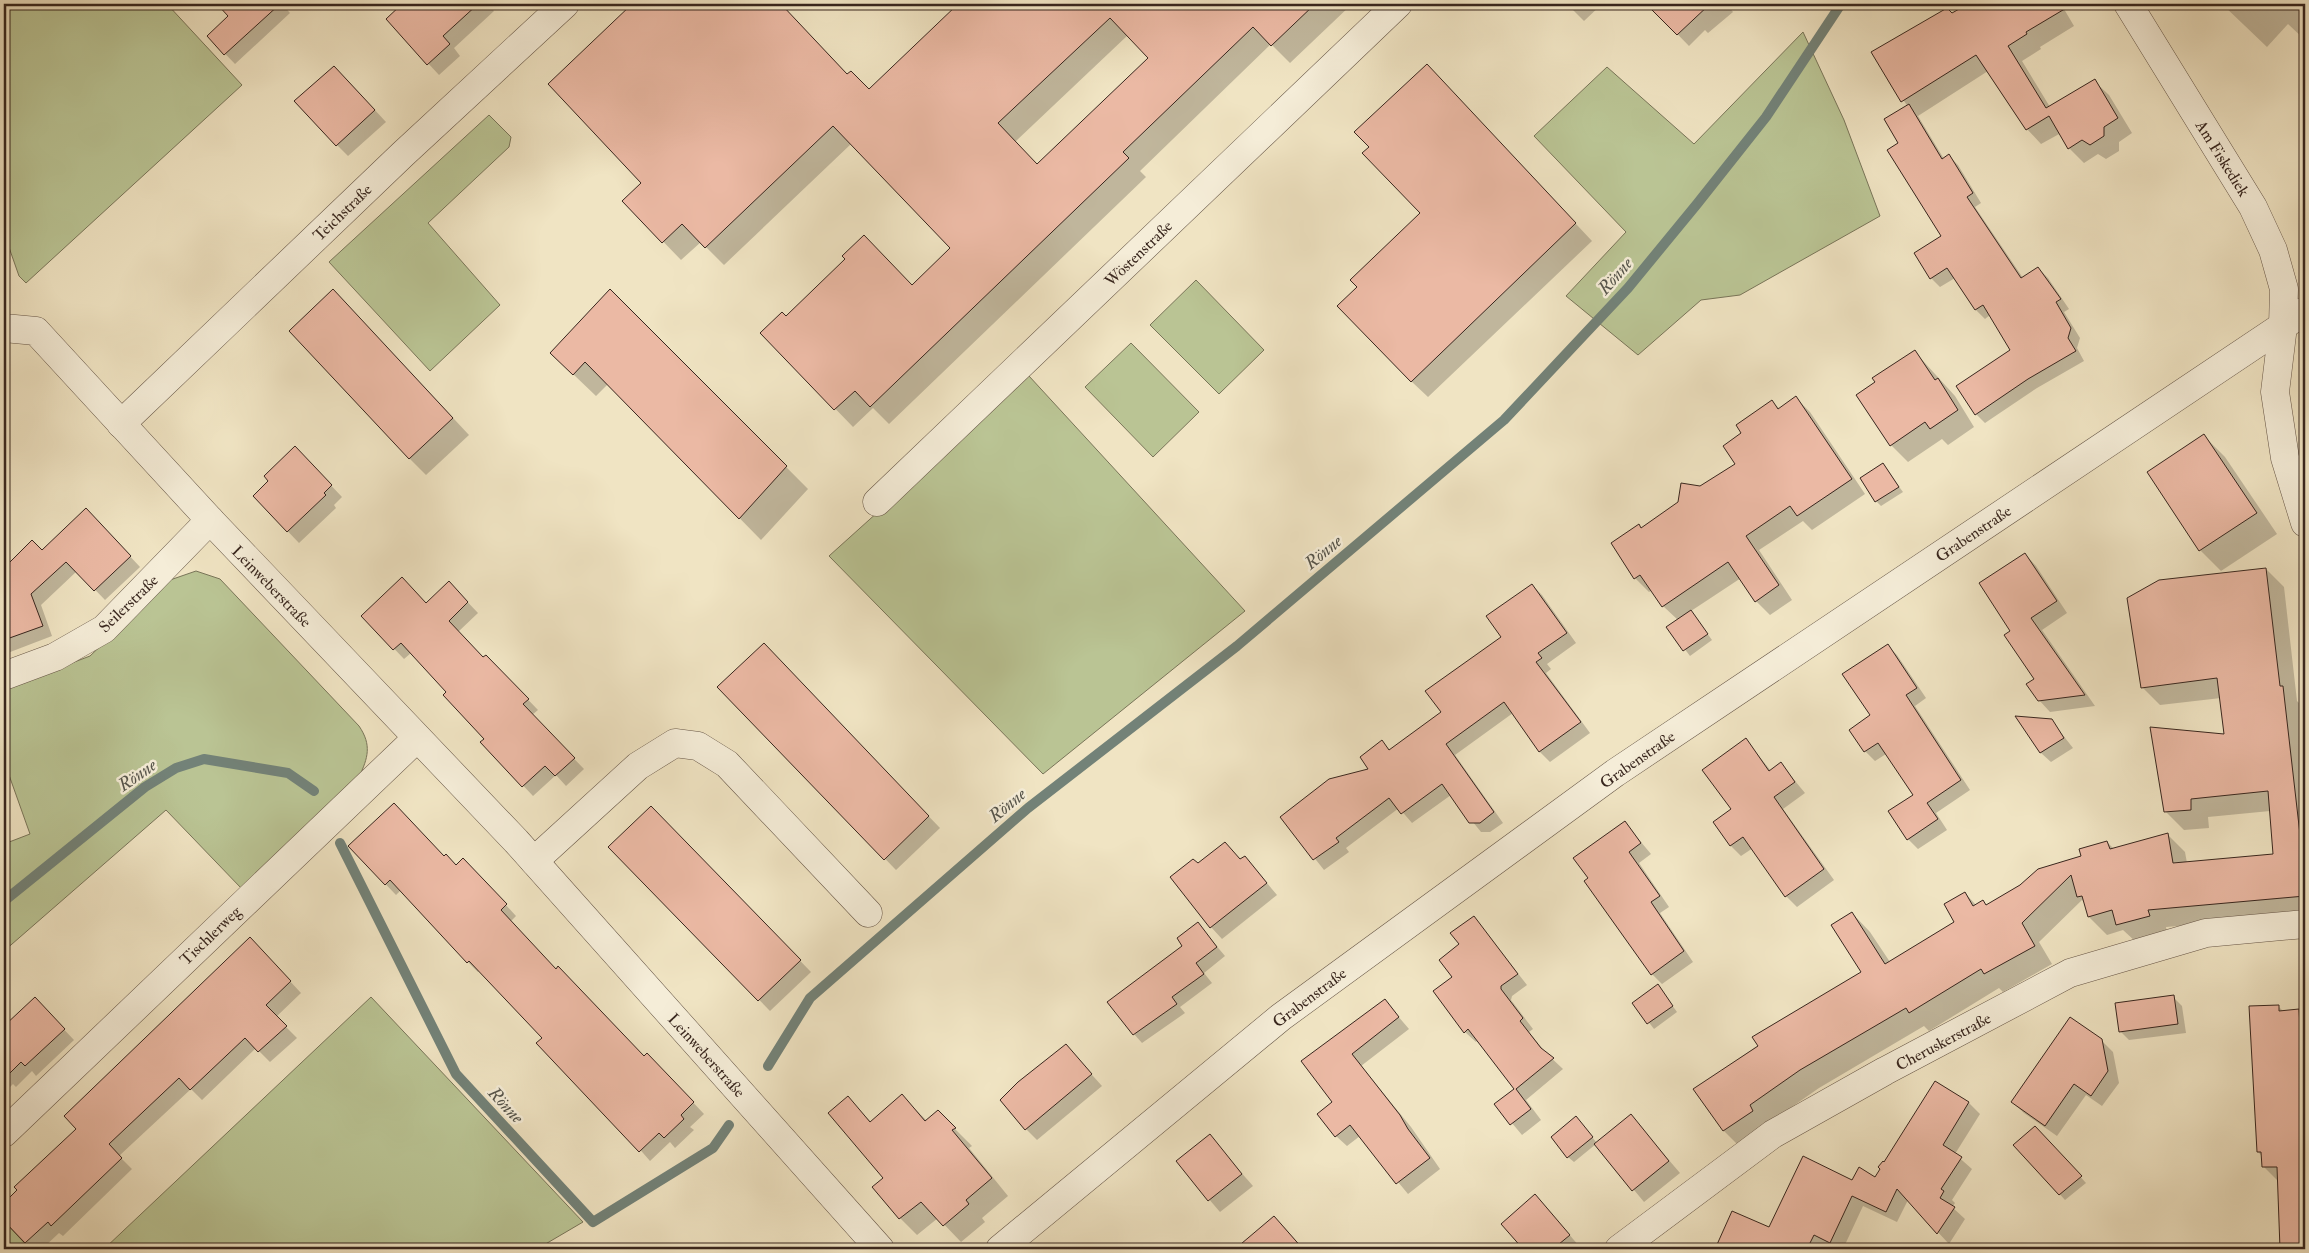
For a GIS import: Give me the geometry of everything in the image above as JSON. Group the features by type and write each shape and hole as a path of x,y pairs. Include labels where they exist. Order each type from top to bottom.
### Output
{"street":[{"name":"Teichstraße","path":"121,424 402,154 565,4"},
{"name":"Wöstenstraße","path":"877,502 1398,4"},
{"name":"Am Fiskediek","path":"2128,4 2253,207 2273,250 2294,318 2275,392 2285,458 2305,523"},
{"name":"Grabenstraße","path":"1000,1249 1281,1017 1615,773 2294,318"},
{"name":"Leinweberstraße","path":"4,328 36,331 210,520 534,861 880,1249"},
{"name":"Seilerstraße","path":"4,676 55,657 104,629 210,520"},
{"name":"Tischlerweg","path":"4,1133 417,738"},
{"path":"534,861 646,760 675,743 698,746 727,764 868,913"},
{"name":"Cheruskerstraße","path":"1620,1249 1773,1134 1885,1071 2070,973 2206,933 2305,924"}],"green space":[{"path":"4,4 167,4 242,85 26,283 19,276 4,233"},
{"path":"1803,32 1844,120 1880,216 1740,295 1701,300 1638,355 1566,296 1626,232 1534,136 1607,67 1694,144"},
{"path":"489,115 511,137 509,147 428,223 500,305 430,371 329,262"},
{"path":"1196,280 1264,350 1219,394 1150,325"},
{"path":"1131,343 1199,412 1153,457 1085,387"},
{"path":"1029,376 1245,611 1043,774 829,556"},
{"path":"196,571 220,579 359,726 366,739 367,752 365,764 359,777 241,888 166,810 4,951 4,844 30,834 4,761 4,689 90,656 170,580"},
{"path":"371,997 583,1222 537,1249 104,1249"},
{"path":"4,1221 30,1249 4,1249"}],"building":[{"path":"217,4 280,4 224,55 207,36 228,16"},
{"path":"402,4 478,4 443,36 450,44 427,65 386,19"},
{"path":"632,4 781,4 847,74 851,71 869,89 958,4 1315,4 1271,46 1253,27 1123,152 1129,158 870,407 855,391 834,410 760,333 782,312 786,316 845,259 842,256 864,235 912,285 950,248 833,126 705,248 682,224 662,243 622,201 641,183 548,84","holes":["1110,18 1148,58 1037,164 998,123"]},
{"path":"1646,4 1710,4 1677,35"},
{"path":"1968,4 2073,4 2026,32 2027,34 2008,46 2046,108 2095,79 2118,118 2104,127 2104,136 2090,145 2082,140 2068,149 2049,116 2026,130 1976,55 1901,102 1871,52 1947,8 1952,13"},
{"path":"1427,64 1576,223 1411,382 1337,306 1357,287 1350,280 1420,213 1362,153 1369,147 1354,132"},
{"path":"334,66 375,110 336,146 294,101"},
{"path":"1909,104 1942,159 1949,154 1973,193 1967,197 2021,278 2038,267 2061,299 2056,302 2071,328 2068,338 2076,351 2028,379 1975,415 1956,386 2010,350 1983,305 1975,310 1947,268 1930,279 1914,253 1941,236 1887,150 1898,143 1884,119"},
{"path":"333,289 453,418 409,459 289,331"},
{"path":"610,289 787,466 739,519 585,362 573,375 550,353"},
{"path":"1915,350 1935,380 1938,378 1958,410 1930,429 1925,422 1890,446 1856,395 1875,382 1872,378"},
{"path":"1796,396 1852,479 1797,516 1790,506 1746,536 1779,585 1755,602 1728,562 1662,607 1640,575 1634,579 1611,543 1639,524 1641,528 1678,502 1681,483 1700,486 1735,464 1723,446 1741,433 1736,425 1772,400 1778,409"},
{"path":"2204,434 2257,513 2199,551 2147,472"},
{"path":"295,446 332,485 324,493 326,495 287,532 253,496 268,481 264,476"},
{"path":"1883,463 1899,487 1875,502 1860,478"},
{"path":"86,508 131,556 94,591 66,562 31,594 43,626 4,640 4,568 32,540 42,550"},
{"path":"2025,553 2057,601 2031,618 2085,695 2038,701 2026,684 2034,679 2004,635 2010,631 1979,583"},
{"path":"2266,568 2280,686 2283,686 2302,852 2305,851 2305,896 2148,910 2150,916 2116,925 2112,910 2088,917 2082,896 2077,897 2071,875 2022,923 2035,946 1984,974 1981,969 1909,1013 1906,1008 1800,1070 1750,1105 1753,1111 1723,1131 1693,1089 1758,1046 1752,1037 1861,972 1831,925 1852,912 1885,964 1954,922 1944,904 1965,892 1973,906 1983,900 1986,905 2020,885 2038,869 2081,856 2079,849 2107,841 2110,849 2168,833 2173,863 2273,854 2268,791 2191,799 2191,810 2164,812 2150,727 2224,734 2217,678 2141,688 2127,598 2159,580"},
{"path":"402,577 426,603 449,581 468,602 449,621 483,657 486,655 529,699 523,704 575,758 555,776 545,766 522,787 480,742 484,739 443,695 446,692 401,643 393,650 361,616"},
{"path":"1532,584 1567,633 1538,653 1542,658 1536,662 1581,722 1539,752 1504,702 1446,744 1494,812 1480,823 1469,823 1442,784 1401,814 1389,798 1336,838 1339,842 1313,860 1280,817 1329,779 1368,769 1360,757 1382,740 1389,750 1441,712 1425,691 1501,637 1486,616"},
{"path":"1691,610 1708,634 1683,651 1666,627"},
{"path":"764,643 929,816 884,860 717,687"},
{"path":"1888,644 1917,688 1906,695 1961,780 1927,803 1938,819 1907,840 1888,811 1913,795 1878,743 1864,752 1849,730 1870,715 1842,674"},
{"path":"2015,716 2052,719 2064,738 2040,753"},
{"path":"1746,738 1769,771 1781,762 1795,782 1774,797 1824,869 1785,897 1743,837 1730,846 1713,822 1731,809 1702,770"},
{"path":"394,803 444,856 446,854 456,865 463,858 507,904 501,910 556,969 558,966 644,1056 647,1053 694,1102 681,1115 684,1119 664,1138 659,1133 639,1152 536,1043 542,1038 469,961 467,963 390,880 385,885 348,846"},
{"path":"651,806 801,960 758,1001 608,847"},
{"path":"1625,821 1641,843 1629,852 1660,896 1651,902 1684,951 1651,975 1584,881 1588,878 1573,858"},
{"path":"1225,842 1240,859 1245,856 1267,883 1210,928 1170,877 1193,859 1198,863"},
{"path":"1474,916 1518,974 1501,986 1501,989 1523,1018 1520,1021 1541,1048 1554,1058 1516,1089 1531,1109 1510,1125 1494,1104 1514,1089 1468,1029 1464,1033 1433,991 1452,977 1439,960 1459,944 1450,933"},
{"path":"1198,922 1217,947 1196,963 1204,974 1172,997 1177,1004 1133,1035 1107,1002 1182,946 1177,938"},
{"path":"250,937 291,981 266,1005 287,1026 258,1052 245,1038 190,1090 179,1078 109,1144 122,1158 51,1226 48,1222 25,1243 4,1221 4,1203 17,1190 14,1187 76,1129 64,1116"},
{"path":"1658,984 1673,1006 1647,1024 1632,1003"},
{"path":"2174,995 2178,1024 2119,1032 2115,1003"},
{"path":"35,997 65,1029 25,1066 21,1062 4,1079 4,1026"},
{"path":"1385,999 1399,1017 1352,1054 1400,1115 1430,1158 1396,1184 1350,1125 1335,1137 1317,1114 1332,1102 1301,1061"},
{"path":"2279,1005 2279,1011 2299,1009 2305,1112 2305,1249 2280,1249 2277,1167 2262,1167 2261,1152 2257,1152 2249,1006"},
{"path":"2070,1017 2102,1039 2108,1071 2091,1096 2074,1084 2045,1126 2011,1102"},
{"path":"1066,1044 1092,1074 1025,1130 1000,1100 1018,1082"},
{"path":"1935,1081 1969,1102 1943,1145 1962,1157 1941,1189 1944,1191 1940,1198 1955,1207 1937,1234 1897,1189 1886,1212 1852,1196 1830,1243 1814,1235 1809,1245 1820,1249 1715,1249 1732,1211 1769,1227 1803,1156 1852,1180 1859,1167 1875,1177 1880,1169 1878,1167 1884,1162"},
{"path":"902,1094 925,1121 938,1110 956,1128 952,1130 992,1178 966,1200 969,1204 943,1226 921,1202 899,1219 872,1187 883,1178 828,1113 848,1096 870,1122"},
{"path":"1631,1114 1669,1161 1632,1191 1594,1144"},
{"path":"1576,1116 1593,1137 1567,1158 1551,1137"},
{"path":"2035,1126 2082,1176 2059,1195 2013,1145"},
{"path":"1210,1134 1242,1174 1208,1201 1176,1161"},
{"path":"1535,1194 1570,1235 1553,1249 1523,1249 1501,1224"},
{"path":"1274,1216 1303,1249 1235,1249"}],"waterway":[{"name":"Rönne","path":"768,1066 810,998 1028,808 1237,646 1504,420 1628,288 1697,204 1766,117 1841,4"},
{"name":"Rönne","path":"4,901 145,787 176,768 204,759 288,773 314,791"},
{"name":"Rönne","path":"340,843 456,1074 593,1222 713,1148 729,1125"}]}
